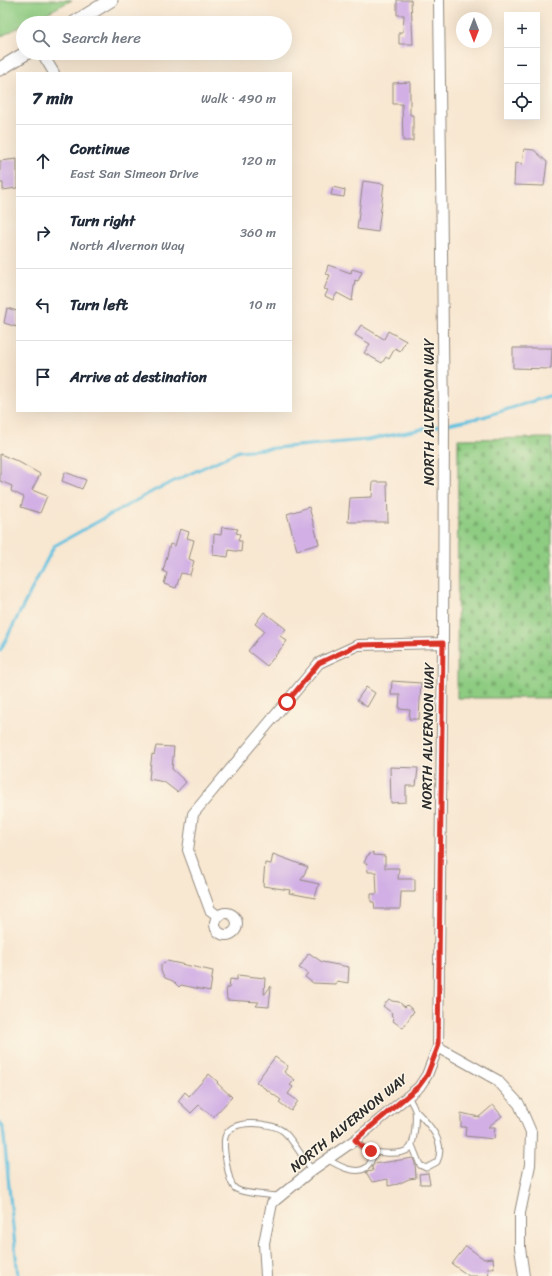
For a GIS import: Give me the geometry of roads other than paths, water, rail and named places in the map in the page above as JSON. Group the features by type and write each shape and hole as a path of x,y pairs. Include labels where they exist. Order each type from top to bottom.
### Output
{"street":[{"path":"85,16 111,0"},
{"name":"NORTH ALVERNON WAY","path":"266,1276 264,1243 272,1203 312,1170 355,1140 419,1086 427,1075 438,1047 444,422 439,0"},
{"path":"0,69 16,59"},
{"path":"46,60 53,72"},
{"path":"218,916 210,910 188,850 193,814 319,663 358,645 443,643"},
{"path":"438,1047 497,1080 519,1104 531,1132 530,1165 520,1213 520,1248 524,1276"}],"lane":[{"path":"408,1096 415,1110 426,1120 438,1141 440,1155 437,1162 426,1168 420,1165 412,1145"},
{"path":"355,1140 366,1150 375,1152 400,1153 408,1150 412,1145 415,1126 415,1110"},
{"path":"280,1196 242,1192 232,1186 229,1178 225,1137 232,1128 239,1125 254,1123 283,1130 312,1170"},
{"path":"327,1160 344,1169 361,1169 368,1166 375,1152"}],"waterway":[{"path":"0,651 54,546 155,490 239,451 367,440 483,417 552,395"},
{"path":"0,1122 3,1127 18,1276"}]}
